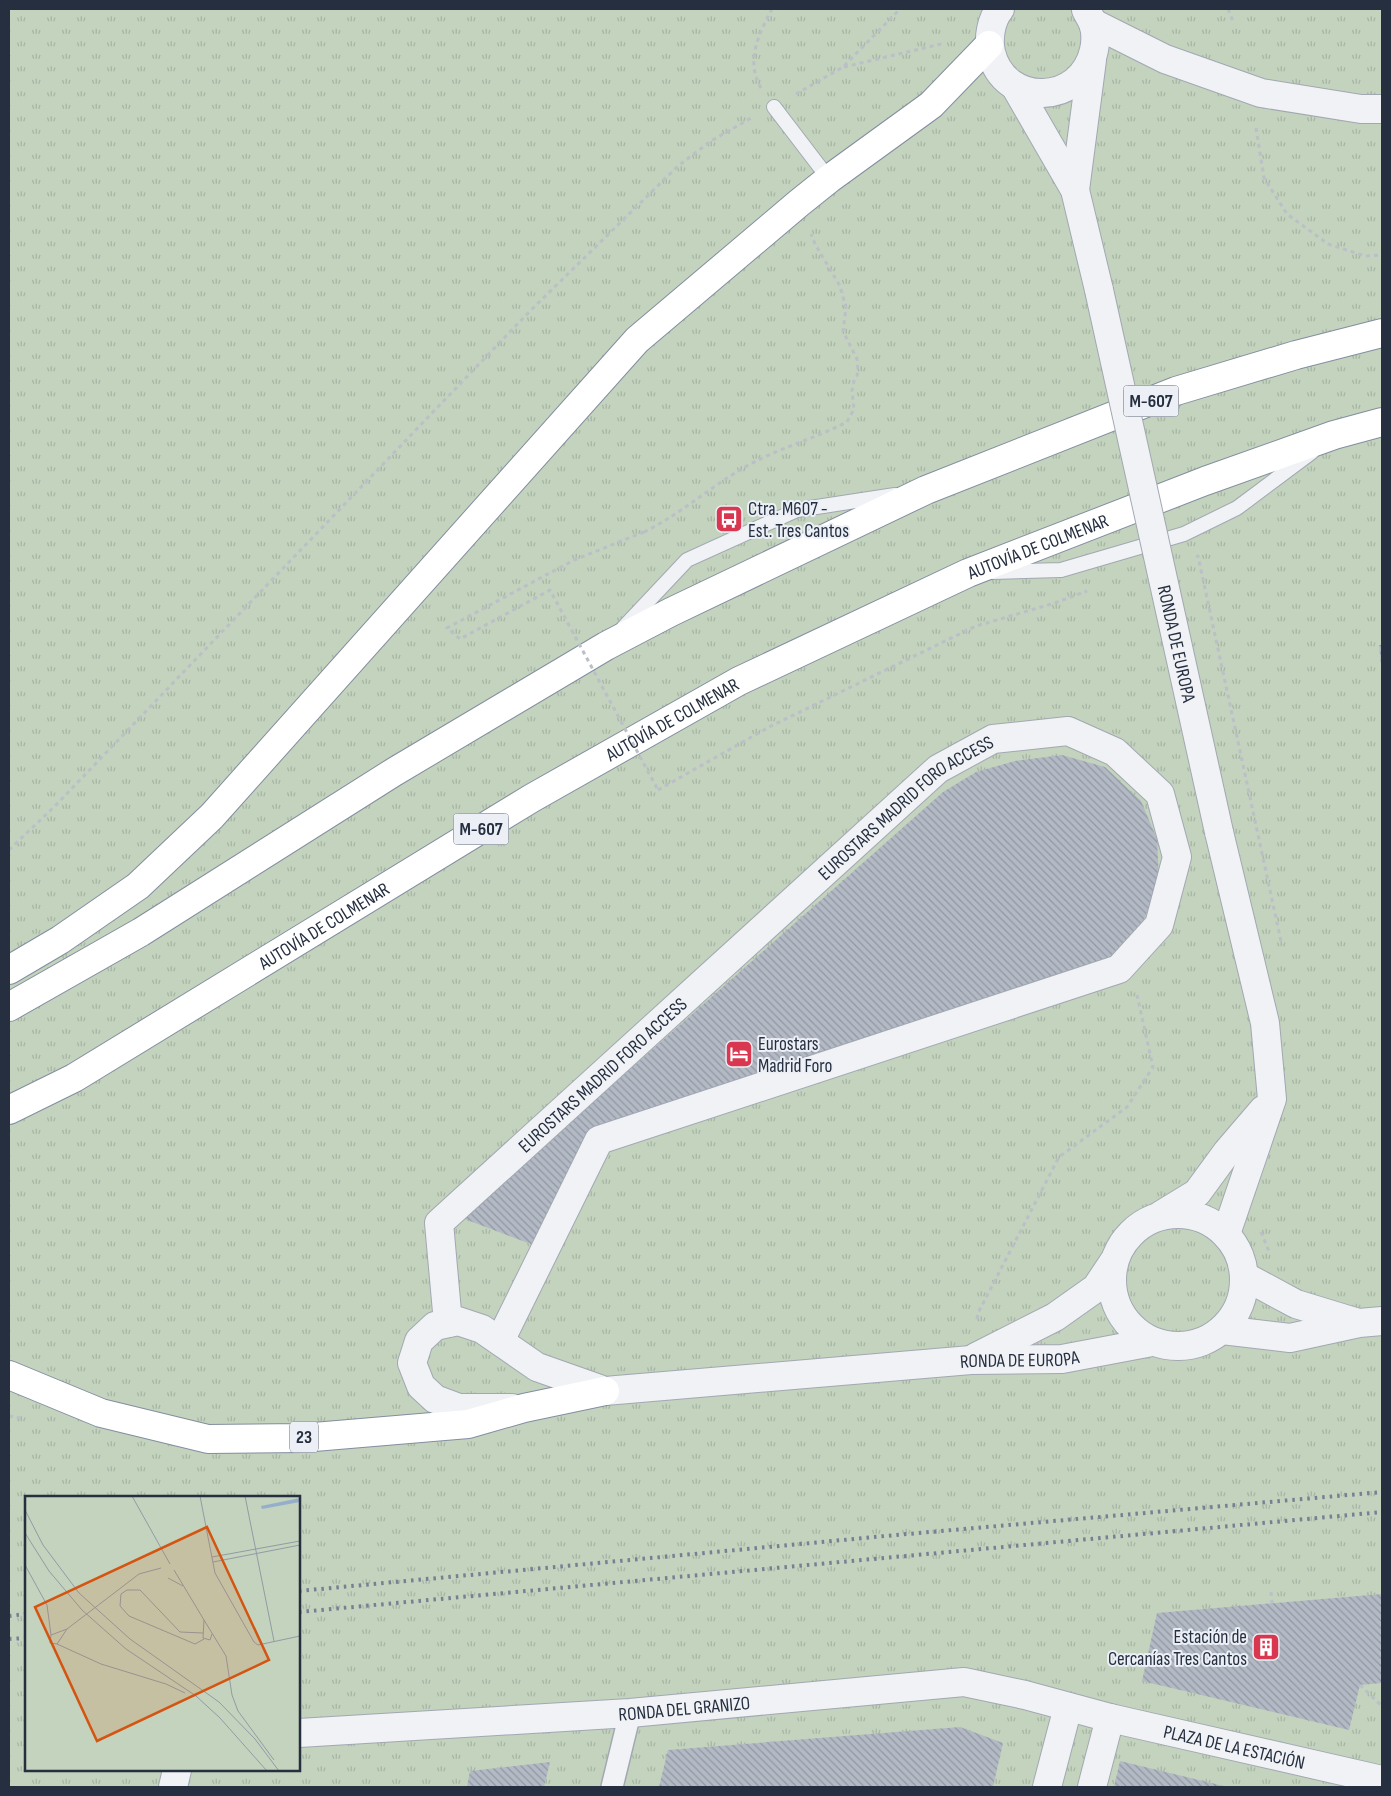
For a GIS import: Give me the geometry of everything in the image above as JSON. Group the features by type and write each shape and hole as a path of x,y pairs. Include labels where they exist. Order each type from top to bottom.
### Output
{"highway":[{"path":"9,970 60,940 138,886 212,816 637,340 799,203 930,105 993,29"},
{"name":"M-607","path":"9,1007 141,932 394,772 606,646 688,604 926,490 1176,391 1296,355 1382,333"},
{"name":"AUTOVÍA DE COLMENAR","path":"9,1110 74,1078 532,798 739,681 968,572 1205,481 1334,435 1382,422"},
{"name":"23","path":"9,1375 101,1413 208,1439 302,1438 468,1424 524,1408 605,1391"}],"street":[{"name":"RONDA DE EUROPA","path":"1075,190 1096,41 1089,16"},
{"path":"1089,16 1165,60 1262,93 1361,109 1382,109"},
{"path":"993,29 993,61 1002,75 1015,86 1032,93 1051,94 1068,87 1083,75 1092,59"},
{"name":"RONDA DE EUROPA","path":"1015,86 1075,190 1099,290 1219,832 1265,1023 1272,1099 1226,1234"},
{"name":"EUROSTARS MADRID FORO ACCESS","path":"448,1323 439,1223 938,769 993,739 1068,731 1115,752 1160,794 1177,857 1159,926 1119,969 599,1140 500,1341"},
{"path":"1161,1215 1179,1213 1196,1216 1212,1223 1226,1234 1239,1253 1244,1276 1243,1296 1235,1314 1222,1330 1207,1340 1189,1346 1171,1347 1152,1342 1135,1332 1122,1318 1114,1300 1111,1281 1114,1262 1124,1241 1140,1225 1161,1215 1196,1193 1227,1152 1272,1099"},
{"name":"RONDA DE EUROPA","path":"971,1360 1055,1317 1096,1288 1114,1262"},
{"path":"1244,1276 1296,1304 1371,1322"},
{"path":"524,1408 459,1408 435,1399 421,1386 412,1363 419,1341 435,1326 458,1321 482,1329 537,1367 605,1391 971,1360"},
{"path":"1222,1330 1290,1338 1371,1322"},
{"name":"RONDA DE EUROPA","path":"971,1360 1062,1359 1152,1342"},
{"name":"RONDA DEL GRANIZO","path":"300,1733 630,1713 964,1682 1025,1695 1110,1718"},
{"path":"1047,1787 1068,1707"},
{"path":"612,1787 630,1713"},
{"path":"1092,1787 1110,1718"},
{"name":"PLAZA DE LA ESTACIÓN","path":"1110,1718 1367,1781"},
{"path":"173,1787 177,1771"}],"lane":[{"path":"774,107 829,179"},
{"path":"968,572 1061,570 1184,534 1237,508 1334,435"},
{"path":"606,646 687,560 797,510 926,490"}],"path":[{"path":"772,9 760,33 753,61 760,85 774,107"},
{"path":"9,850 55,806 529,312 678,166 711,141 843,67 900,9"},
{"path":"1228,9 1234,24"},
{"path":"843,67 993,29"},
{"path":"1256,128 1264,178 1287,214 1328,244 1365,256 1382,255"},
{"path":"799,203 816,244 840,286 846,308 843,331 857,359 858,370 852,390 854,409 847,422 772,453 744,467 666,522 574,560 447,628 460,639 550,590 658,790 771,726 976,626 1056,603 1092,589"},
{"path":"1190,559 1198,556 1284,954"},
{"path":"971,1360 978,1312 1059,1157 1127,1107 1153,1067 1129,958"},
{"path":"1258,1226 1272,1257"},
{"path":"1271,1592 1272,1603"},
{"path":"1360,1685 1382,1706"}],"green space":[{"path":"9,9 1382,9 1382,1787 9,1787"}],"building":[{"path":"1379,645 1382,645 1381,665"},
{"name":"Eurostars Madrid Foro","path":"1062,755 1105,767 1141,801 1157,839 1159,882 1142,925 1117,954 1066,975 595,1133 536,1246 462,1218 943,792 976,772 1015,761"},
{"name":"Estación de Cercanías Tres Cantos","path":"1382,1594 1382,1683 1360,1685 1349,1730 1142,1681 1157,1613"},
{"path":"960,1727 1003,1743 993,1787 659,1787 668,1750"},
{"path":"1120,1761 1228,1787 1114,1787"},
{"path":"550,1762 544,1787 467,1787 470,1771"}],"railway":[{"path":"300,1591 1382,1492"},
{"path":"300,1612 1382,1512"},
{"path":"9,1616 25,1614"},
{"path":"9,1639 25,1638"}],"place":[{"name":"Ctra. M607 - Est. Tres Cantos","path":"729,519"},
{"name":"Eurostars Madrid Foro","path":"739,1054"},
{"name":"Estación de Cercanías Tres Cantos","path":"1266,1647"}]}
